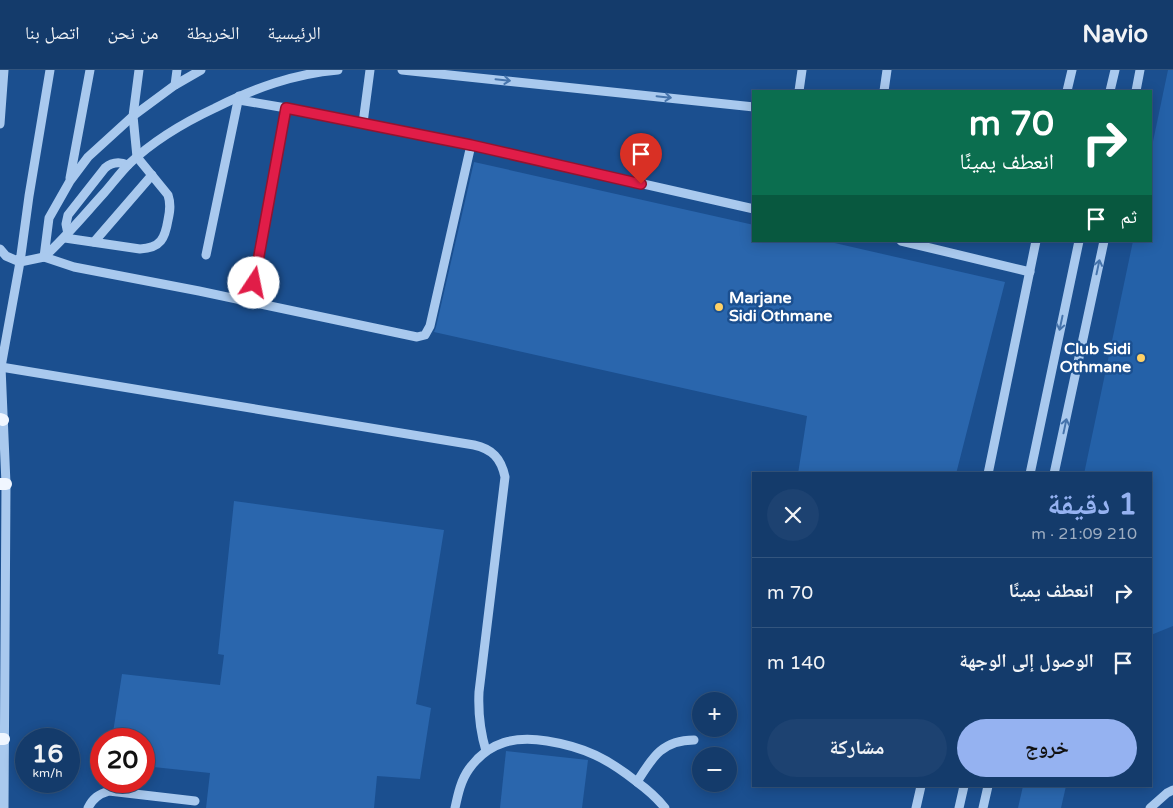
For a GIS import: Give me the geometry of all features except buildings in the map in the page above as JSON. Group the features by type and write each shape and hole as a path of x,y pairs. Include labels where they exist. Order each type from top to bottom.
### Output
{"street":[{"path":"0,124 4,70"},
{"path":"4,808 2,739 3,484 1,367 20,262 50,70"},
{"path":"70,181 90,70"},
{"path":"67,236 140,249 147,249 159,243 164,237 171,207 168,195 137,157 133,116 139,70"},
{"path":"175,85 177,70"},
{"path":"44,257 49,218 70,181 88,156 133,116 175,85 201,70"},
{"path":"44,257 67,236 128,165 176,128 265,86 292,77 338,70"},
{"path":"363,123 370,70"},
{"path":"402,70 752,107"},
{"path":"799,90 802,70"},
{"path":"884,90 887,70"},
{"path":"1068,90 1072,70"},
{"path":"1110,90 1115,70"},
{"path":"1136,90 1140,70"},
{"path":"239,98 471,145 752,209"},
{"path":"206,255 239,98"},
{"path":"250,302 286,108"},
{"path":"0,248 6,256 20,262 44,257 74,267 417,337 425,335 430,326 471,145"},
{"path":"67,236 66,224 68,215 104,168 116,162 128,165"},
{"path":"94,242 152,175"},
{"path":"905,242 1030,272"},
{"path":"988,472 1036,242"},
{"path":"1030,472 1079,242"},
{"path":"1054,472 1104,242"},
{"path":"1,367 474,445 490,450 501,462 505,477 479,692 479,719 486,751"},
{"path":"455,808 461,783 468,770 478,758 496,746 519,739 561,744 594,754 624,771 648,790 665,808"},
{"path":"637,782 651,760 663,748 678,742 694,740"},
{"path":"916,808 920,787"},
{"path":"959,808 964,787"},
{"path":"984,808 988,787"},
{"path":"1150,808 1173,790"},
{"path":"88,808 96,797 109,791 196,801"}],"shaded area":[{"name":"Club Sidi Othmane","path":"1168,70 1173,70 1173,626 1152,635 1152,472 1084,472 1133,242 1152,242 1152,146"}],"place":[{"name":"Marjane Sidi Othmane","path":"719,307"},
{"name":"Club Sidi Othmane","path":"1141,358"}],"route":[{"path":"254,283 286,108 471,145 641,184"}]}
